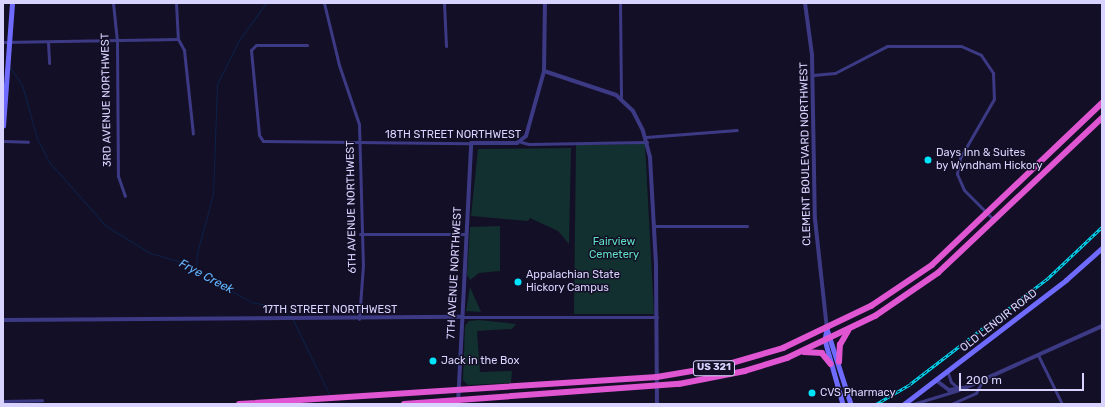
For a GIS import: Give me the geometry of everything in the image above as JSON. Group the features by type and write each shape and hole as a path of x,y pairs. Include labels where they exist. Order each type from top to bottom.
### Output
{"highway":[{"name":"US 321","path":"239,404 657,377 744,361 827,329 912,280 988,214 1102,103"},
{"name":"US 321","path":"404,404 458,402 656,387 745,371 792,355 850,329 918,289 996,222 1102,118"},
{"path":"839,362 840,344 850,329"},
{"path":"792,355 816,351 831,364"}],"main road":[{"path":"3,126 12,3"},
{"name":"OLD LENOIR ROAD","path":"904,404 948,373 1102,248"},
{"path":"827,329 833,337 851,404"},
{"name":"CLEMENT BOULEVARD NORTHWEST","path":"827,329 825,340 843,404"}],"street":[{"name":"3RD AVENUE NORTHWEST","path":"113,3 117,42 118,176 125,196"},
{"path":"176,3 178,39 184,50 193,134"},
{"name":"6TH AVENUE NORTHWEST","path":"324,3 339,65 357,116 360,144 360,234 363,266 359,319"},
{"path":"444,3 446,46"},
{"path":"521,142 527,134 544,71 545,3"},
{"path":"620,3 621,99"},
{"name":"CLEMENT BOULEVARD NORTHWEST","path":"805,3 813,75 815,219 827,329"},
{"path":"3,42 117,42 178,39"},
{"path":"48,42 48,63"},
{"name":"18TH STREET NORTHWEST","path":"307,45 256,46 252,50 260,138 277,144 521,142 529,144 646,140 737,130"},
{"path":"813,75 835,73 886,46 953,46 971,49 986,61 994,80 993,103 958,162 957,174 964,190 996,222"},
{"path":"544,71 596,86 621,99 636,116 646,140 654,226 657,317 656,404"},
{"path":"3,140 28,142"},
{"name":"7TH AVENUE NORTHWEST","path":"458,402 461,317 471,143"},
{"path":"654,226 747,226"},
{"path":"360,234 466,234"},
{"name":"17TH STREET NORTHWEST","path":"3,320 657,317"},
{"path":"913,404 982,381 1102,326"},
{"path":"1038,355 1062,404"},
{"path":"948,373 953,385 964,388"},
{"path":"835,378 842,374"},
{"path":"937,381 949,390 964,388"},
{"path":"951,404 976,393 982,381"},
{"path":"3,401 42,400"}],"green space":[{"name":"Fairview Cemetery","path":"645,144 654,314 574,314 576,145"},
{"path":"571,148 569,244 558,231 530,218 528,221 471,216 478,149"},
{"path":"500,226 500,271 479,273 470,280 467,275 470,227"},
{"path":"470,287 481,312 466,311"},
{"path":"479,320 516,324 512,329 477,331 480,372 512,371 511,383 468,385 463,380 465,326 469,321"}],"waterway":[{"path":"196,270 197,253 213,194 217,84 239,40 266,3"},
{"name":"Frye Creek","path":"9,66 22,85 37,138 50,163 106,226 150,253 181,262 251,302 277,307 290,316"},
{"name":"Frye Creek","path":"293,320 330,396"}],"railway":[{"path":"876,404 910,384 1047,279 1102,227"}],"place":[{"name":"Days Inn & Suites by Wyndham Hickory","path":"928,160"},
{"name":"Appalachian State Hickory Campus","path":"518,282"},
{"name":"Jack in the Box","path":"433,361"},
{"name":"CVS Pharmacy","path":"812,393"}]}
